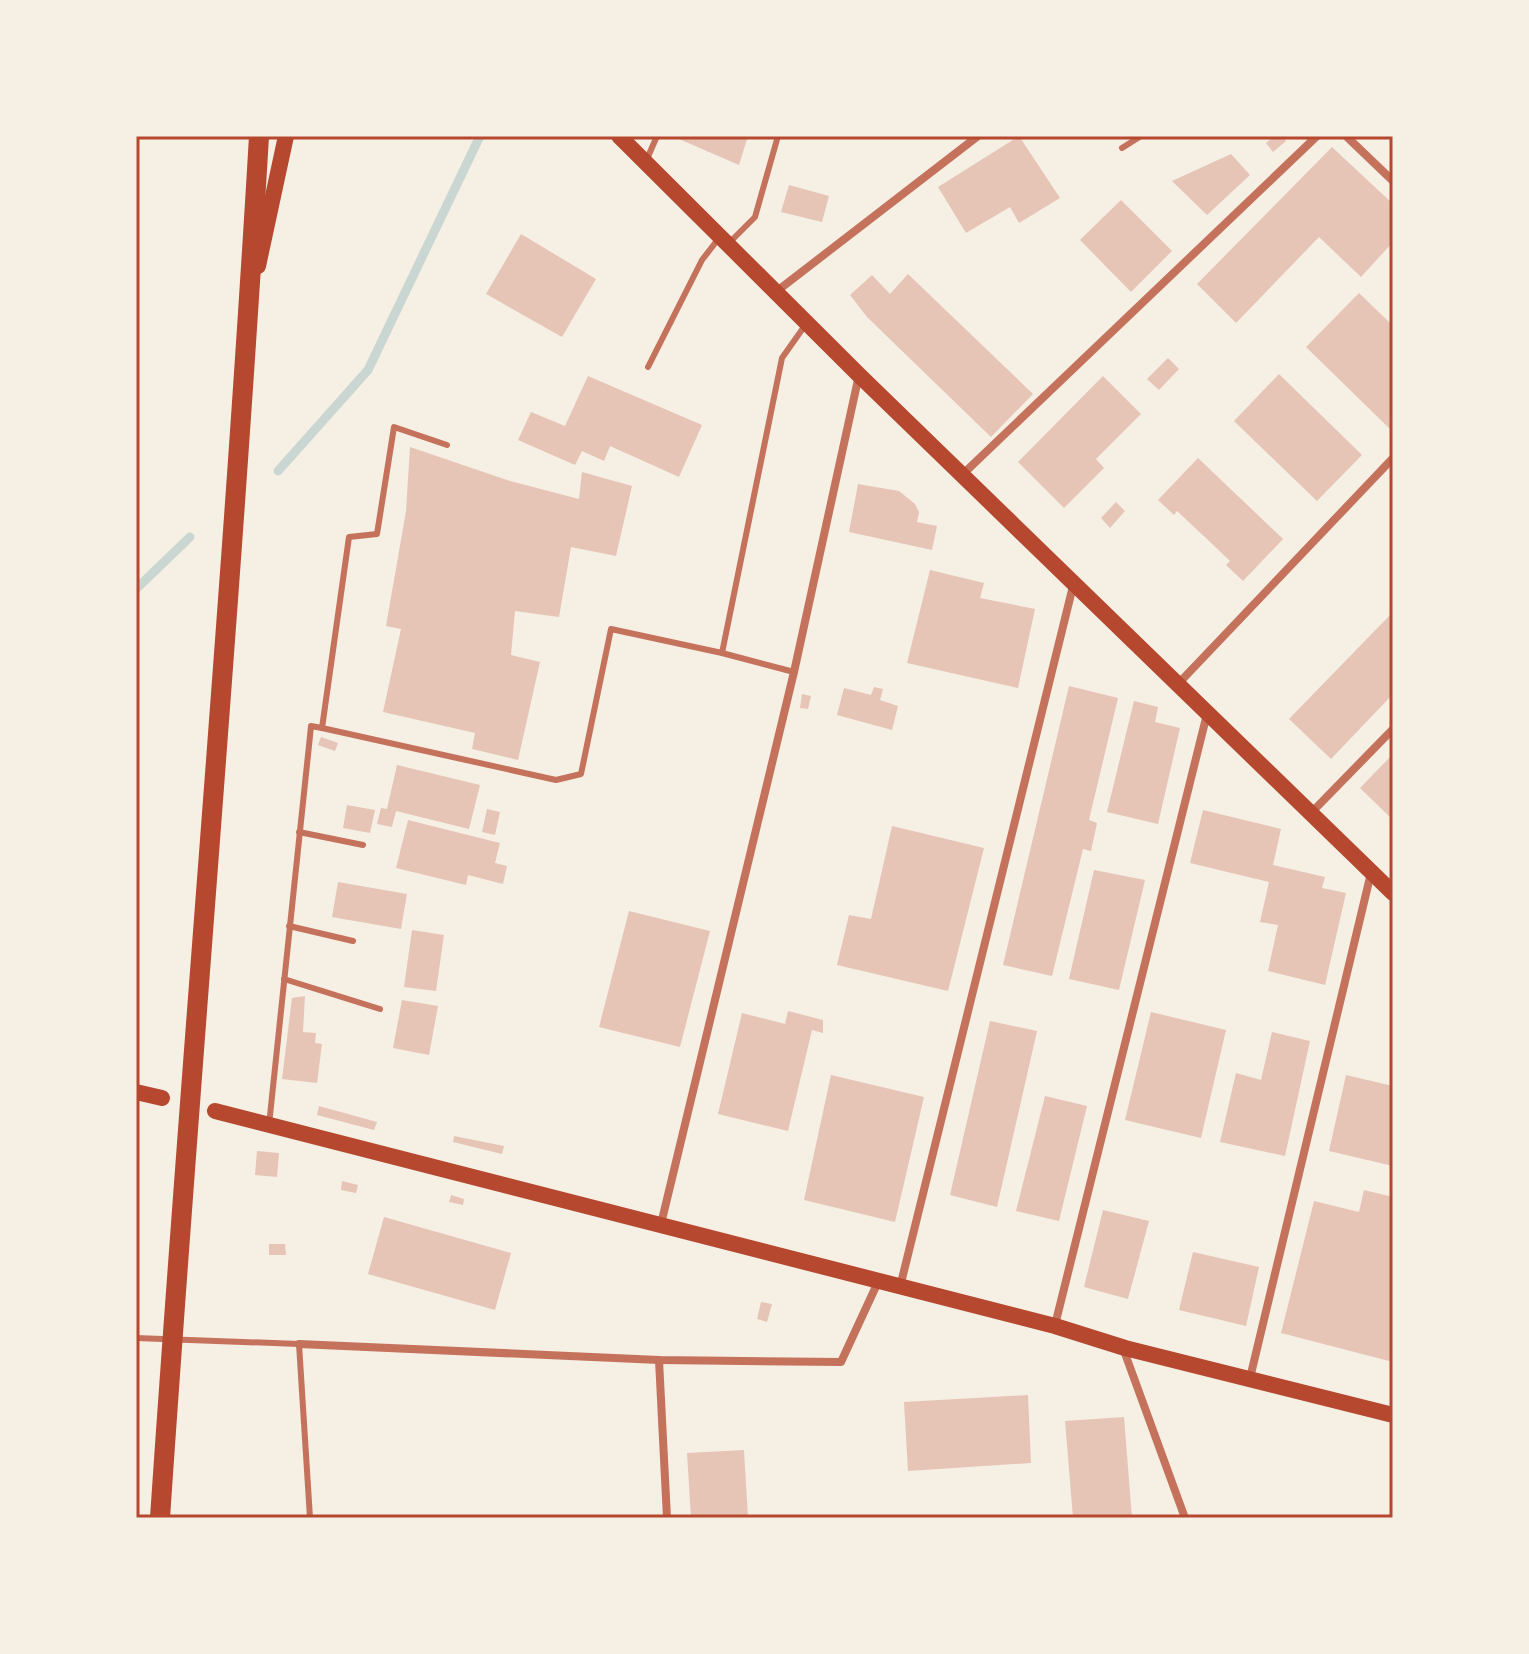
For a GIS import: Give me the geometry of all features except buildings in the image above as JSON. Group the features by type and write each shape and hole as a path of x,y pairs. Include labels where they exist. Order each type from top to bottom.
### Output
{"main road":[{"path":"160,1518 249,311 259,136"},
{"path":"249,311 286,136"},
{"path":"619,136 859,375 1393,893"},
{"path":"136,1092 162,1098"},
{"path":"215,1111 1393,1415"}],"street":[{"path":"777,291 967,140 978,136"},
{"path":"963,474 1317,136"},
{"path":"1346,136 1393,181"},
{"path":"661,1224 794,672 859,375"},
{"path":"1178,684 1393,458"},
{"path":"900,1288 1074,582"},
{"path":"1055,1326 1207,713"},
{"path":"1311,814 1393,729"},
{"path":"1250,1379 1371,873"},
{"path":"299,1344 659,1360 841,1362 878,1282"},
{"path":"1123,1347 1185,1518"},
{"path":"659,1360 667,1518"}],"lane":[{"path":"645,162 657,136"},
{"path":"648,367 702,260 755,217 778,136"},
{"path":"1122,148 1141,136"},
{"path":"722,653 782,358 808,321"},
{"path":"322,728 349,537 377,534 394,427 447,445"},
{"path":"269,1125 311,726 556,780 581,774 611,629 794,672"},
{"path":"299,832 363,845"},
{"path":"289,926 353,941"},
{"path":"284,979 380,1009"},
{"path":"136,1338 299,1344 310,1518"}],"waterway":[{"path":"278,471 368,370 480,136"},
{"path":"136,589 190,537"}]}
